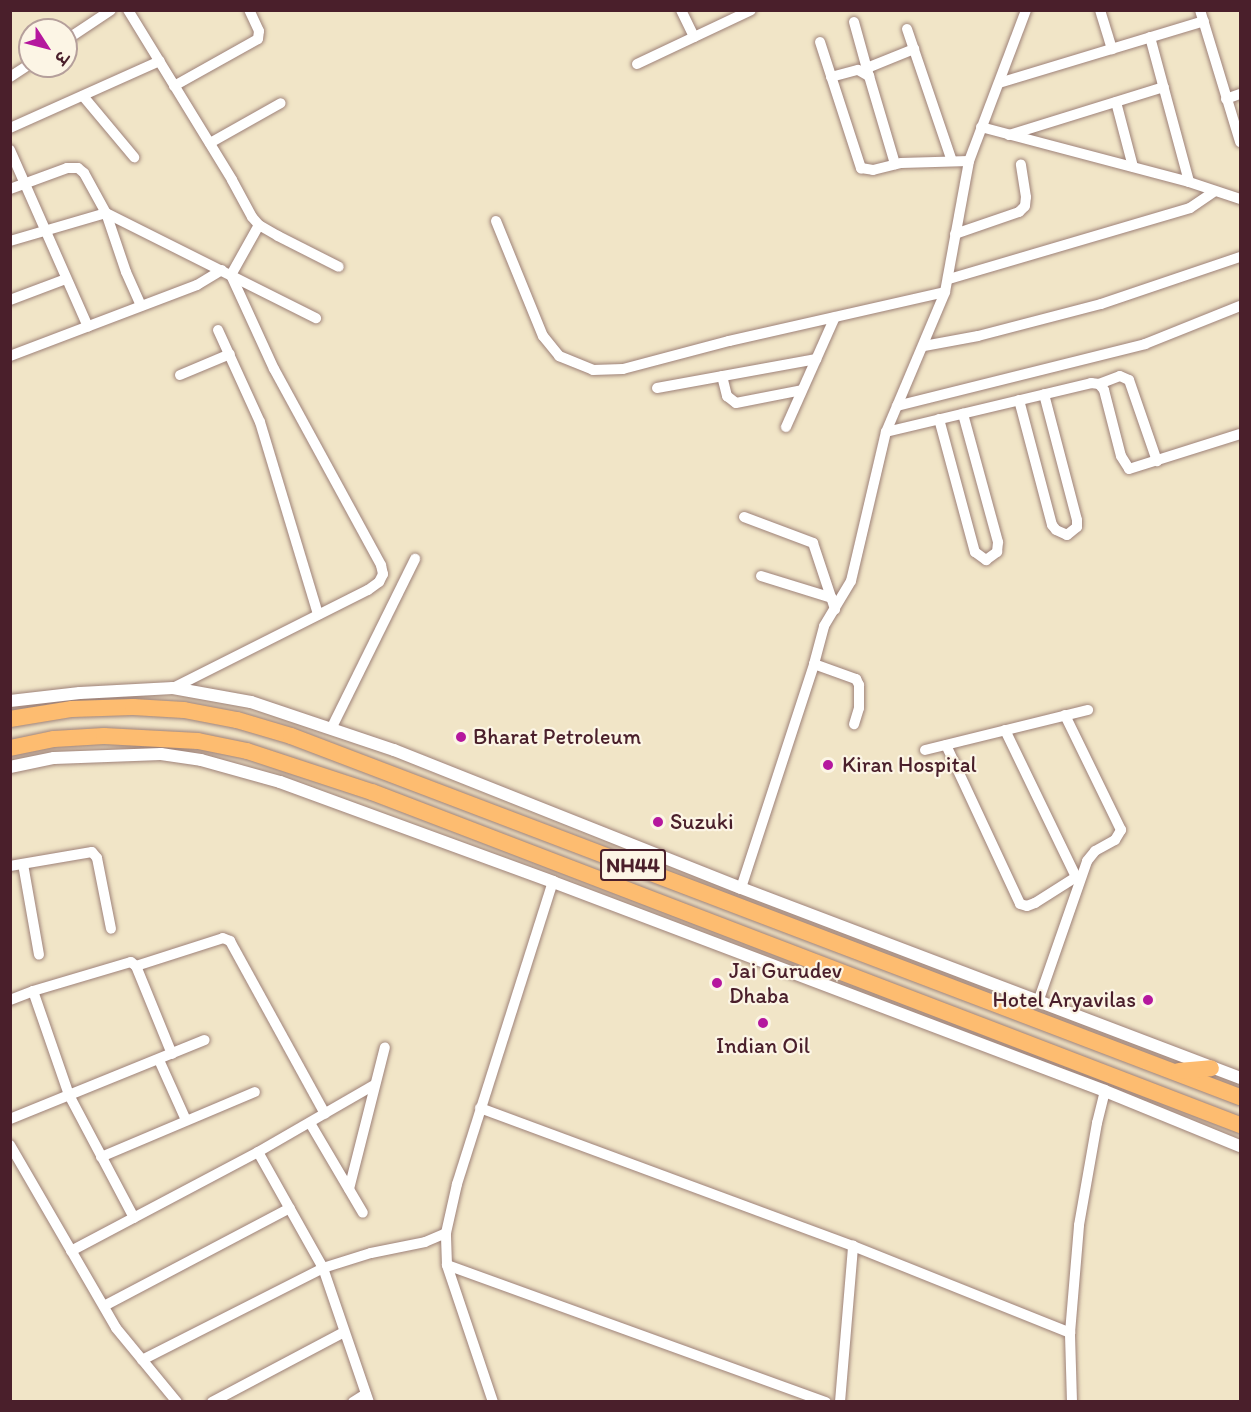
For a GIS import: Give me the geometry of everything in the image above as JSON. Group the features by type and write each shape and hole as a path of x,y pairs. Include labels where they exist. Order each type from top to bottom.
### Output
{"highway":[{"name":"NH44","path":"10,719 72,709 134,707 184,710 237,720 291,736 1240,1097"},
{"name":"NH44","path":"10,748 54,739 152,737 198,741 258,754 372,792 1240,1125"},
{"path":"1175,1072 1211,1068"}],"street":[{"path":"78,32 111,10"},
{"path":"128,10 259,225 339,267"},
{"path":"174,86 258,39 259,31 249,10"},
{"path":"681,10 694,37"},
{"path":"637,64 751,10"},
{"path":"741,888 814,664 824,626 833,604 851,581 886,432 945,292 969,161 1026,10"},
{"path":"1100,10 1112,49"},
{"path":"999,83 1150,37 1202,16 1240,142"},
{"path":"854,22 894,164"},
{"path":"907,29 952,161"},
{"path":"1150,37 1189,182"},
{"path":"820,42 861,168 873,170 894,164 969,161"},
{"path":"831,77 858,70 868,72 914,49"},
{"path":"10,128 160,61"},
{"path":"1008,135 1164,87"},
{"path":"1226,99 1240,94"},
{"path":"83,96 134,157"},
{"path":"1116,102 1133,167"},
{"path":"210,143 281,103"},
{"path":"981,127 1189,182 1240,199"},
{"path":"10,150 88,327"},
{"path":"955,234 1019,212 1024,206 1026,197 1022,164"},
{"path":"10,189 67,168 78,168 90,179 106,213 126,272 141,306"},
{"path":"949,279 1190,208 1215,191"},
{"path":"10,241 106,213 316,318"},
{"path":"496,221 543,336 559,356 593,370 623,369 945,292"},
{"path":"10,356 227,273 259,225"},
{"path":"924,346 978,336 1101,304 1240,257"},
{"path":"173,688 379,582 383,574 381,565 284,389 227,273"},
{"path":"10,300 66,279"},
{"path":"897,406 1145,344 1240,306"},
{"path":"786,427 835,317"},
{"path":"218,330 267,442 318,614"},
{"path":"180,375 230,354"},
{"path":"657,388 816,359"},
{"path":"722,376 727,396 736,403 802,390"},
{"path":"886,432 1091,383 1100,384 1120,376 1129,380 1157,461"},
{"path":"1100,384 1104,390 1124,465 1134,469 1240,434"},
{"path":"1019,400 1052,525 1056,530 1067,535 1077,527 1077,520 1044,394"},
{"path":"939,419 975,552 986,560 997,552 998,542 963,414"},
{"path":"744,517 813,543 833,604"},
{"path":"331,729 415,560"},
{"path":"761,576 833,604"},
{"path":"814,664 856,679 859,685 859,708 854,724"},
{"path":"10,701 80,693 173,688 251,702 394,750 741,888 1240,1078"},
{"path":"925,750 1088,710"},
{"path":"1038,1002 1077,880 1091,855 1115,840 1121,830 1065,716"},
{"path":"1005,730 1077,880"},
{"path":"946,745 1020,904 1027,906 1035,903 1077,880"},
{"path":"10,767 54,758 161,754 201,760 280,782 553,882 1105,1091 1240,1146"},
{"path":"10,866 92,852 97,858 111,929"},
{"path":"23,864 39,955"},
{"path":"493,1401 447,1265 446,1233 457,1184 480,1108 553,882"},
{"path":"10,1000 125,962 136,966 223,938 230,941 325,1114"},
{"path":"136,966 172,1054"},
{"path":"33,991 69,1095 134,1218"},
{"path":"10,1119 205,1040"},
{"path":"349,1189 385,1047"},
{"path":"159,1060 186,1120"},
{"path":"71,1251 258,1152 374,1084"},
{"path":"1072,1401 1070,1333 1079,1225 1096,1124 1105,1091"},
{"path":"101,1157 255,1092"},
{"path":"480,1108 853,1246 1070,1333"},
{"path":"310,1122 363,1213"},
{"path":"10,1145 116,1328 177,1401"},
{"path":"258,1152 323,1268 367,1398 352,1401"},
{"path":"104,1306 290,1208"},
{"path":"142,1360 323,1268 371,1253 425,1242 446,1233"},
{"path":"840,1401 853,1246"},
{"path":"447,1265 826,1401"},
{"path":"212,1401 344,1332"}],"place":[{"name":"Bharat Petroleum","path":"461,737"},
{"name":"Kiran Hospital","path":"828,765"},
{"name":"Suzuki","path":"658,822"},
{"name":"Jai Gurudev Dhaba","path":"717,983"},
{"name":"Hotel Aryavilas","path":"1148,1000"},
{"name":"Indian Oil","path":"763,1023"}]}
